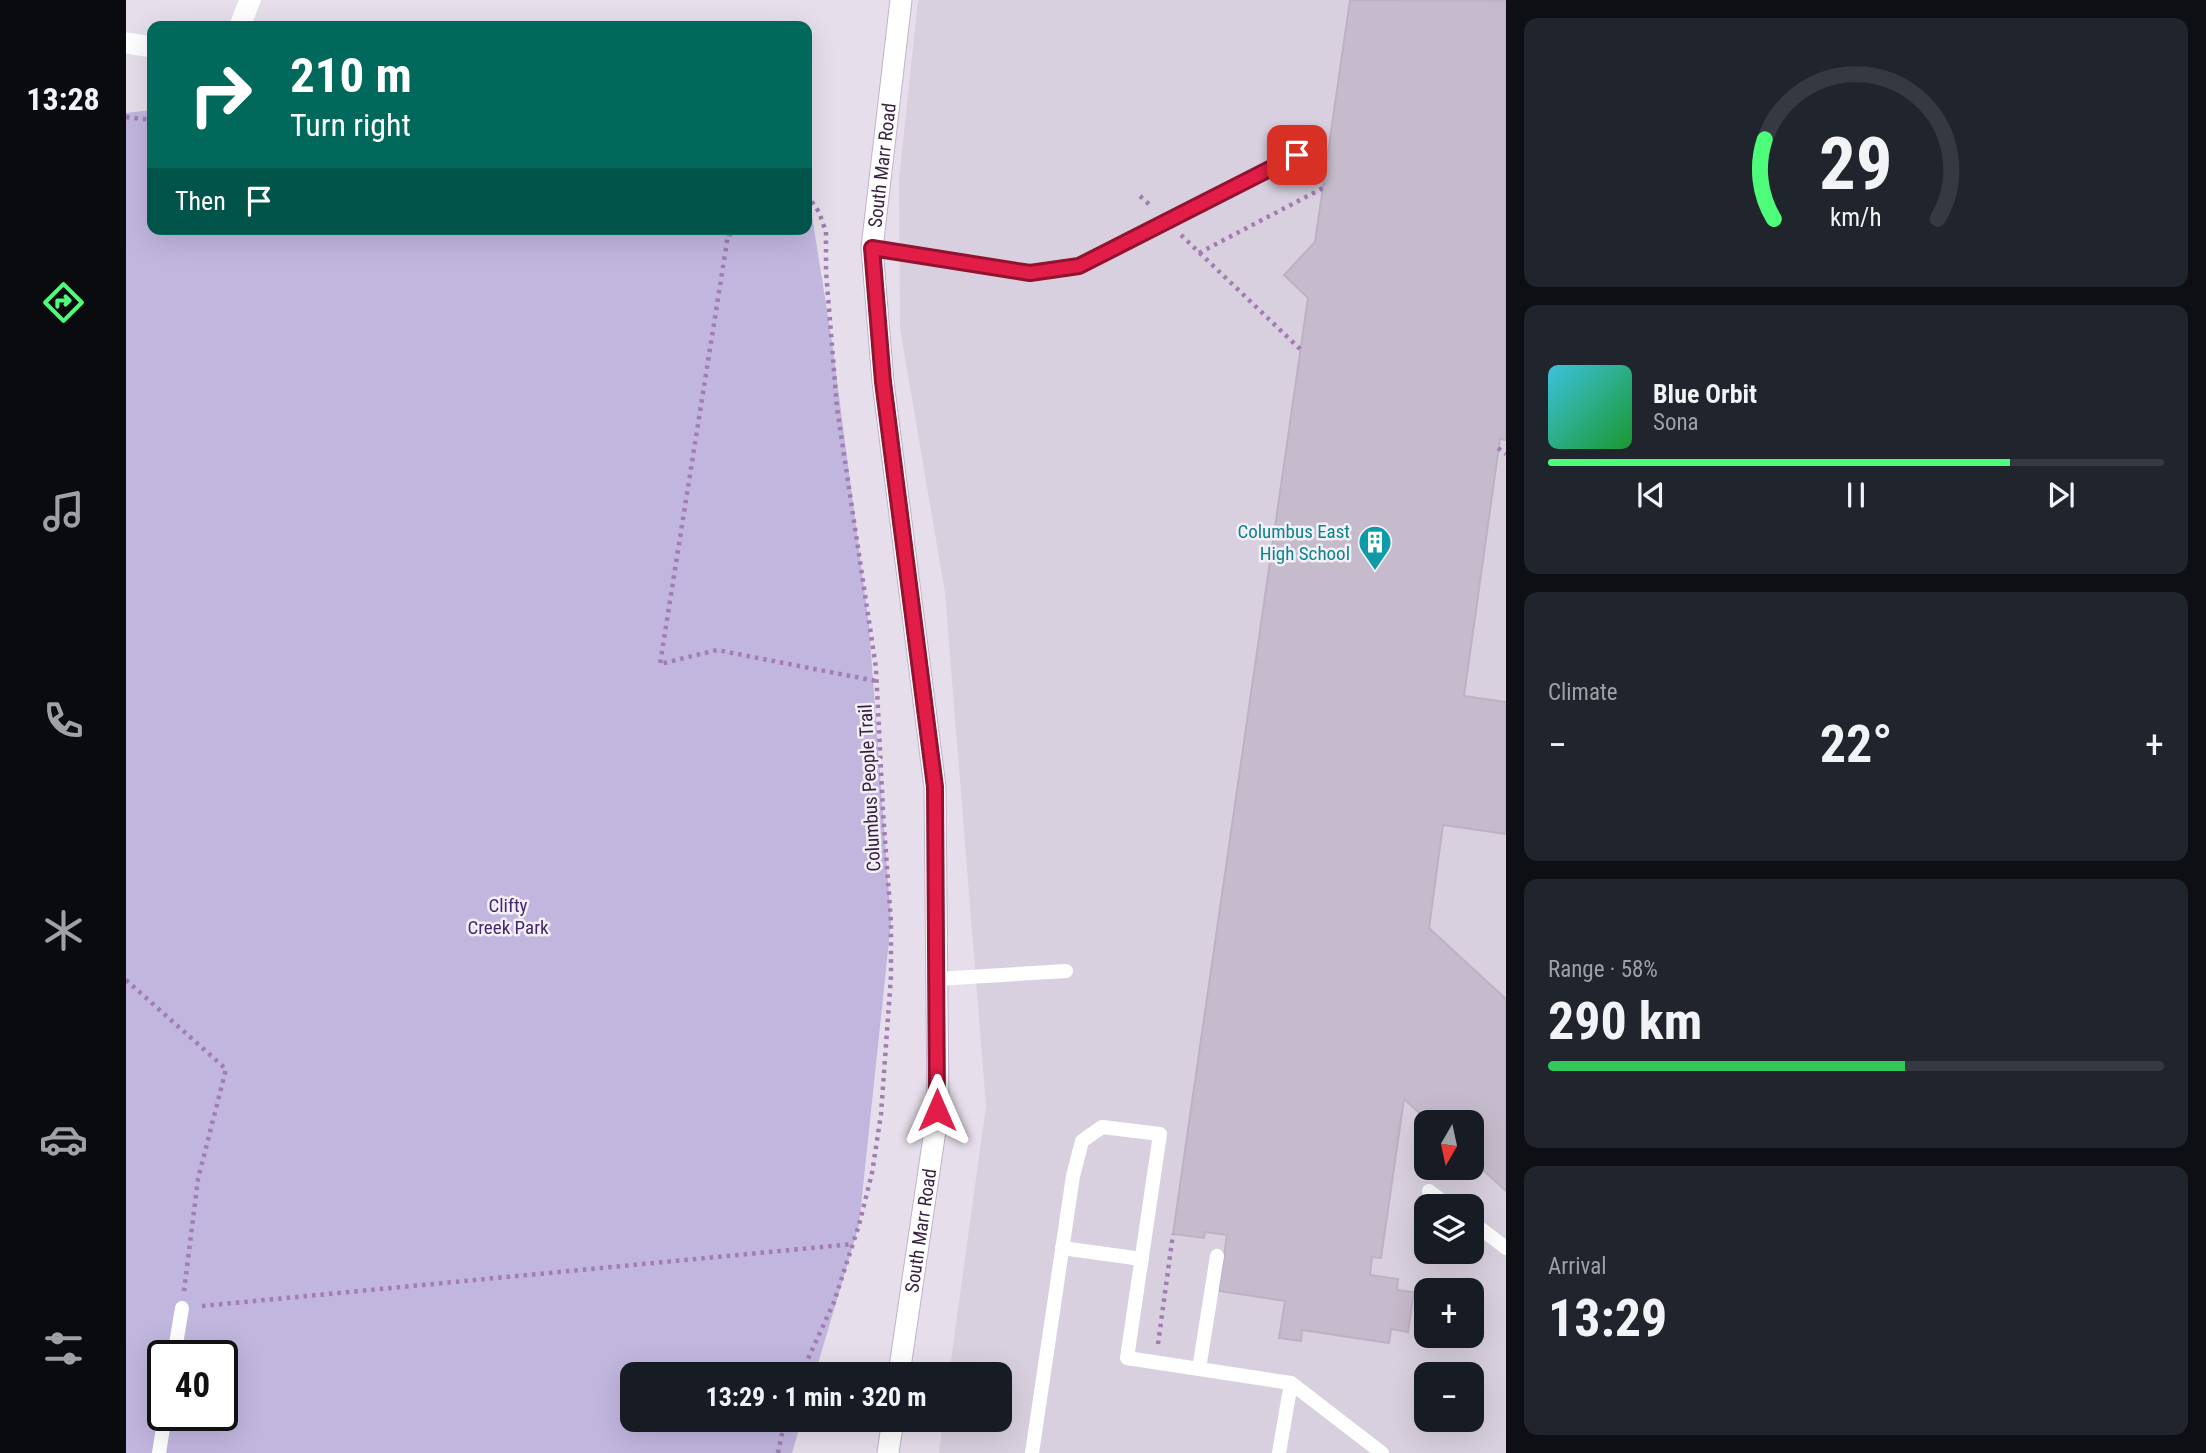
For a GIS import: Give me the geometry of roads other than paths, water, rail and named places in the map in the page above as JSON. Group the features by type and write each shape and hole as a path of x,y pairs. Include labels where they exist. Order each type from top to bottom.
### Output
{"street":[{"path":"242,21 250,0"},
{"name":"South Marr Road","path":"901,0 872,248 883,382 935,787 937,1110 901,1362"},
{"path":"126,43 147,46"},
{"path":"888,1453 891,1432"}],"lane":[{"path":"872,248 1030,273 1079,266 1297,155"},
{"path":"937,979 1066,971"},
{"path":"1032,1453 1073,1176 1082,1141 1102,1127 1160,1134 1127,1358 1291,1383 1382,1453"},
{"path":"1429,1191 1433,1194"},
{"path":"1484,1231 1506,1248"},
{"path":"1062,1248 1142,1259"},
{"path":"1199,1369 1217,1256"},
{"path":"177,1340 182,1308"},
{"path":"1279,1453 1291,1383"},
{"path":"159,1453 163,1431"}],"place":[{"name":"Columbus East High School","path":"1375,572"}],"park label":[{"name":"Clifty Creek Park","path":"508,916"}]}
